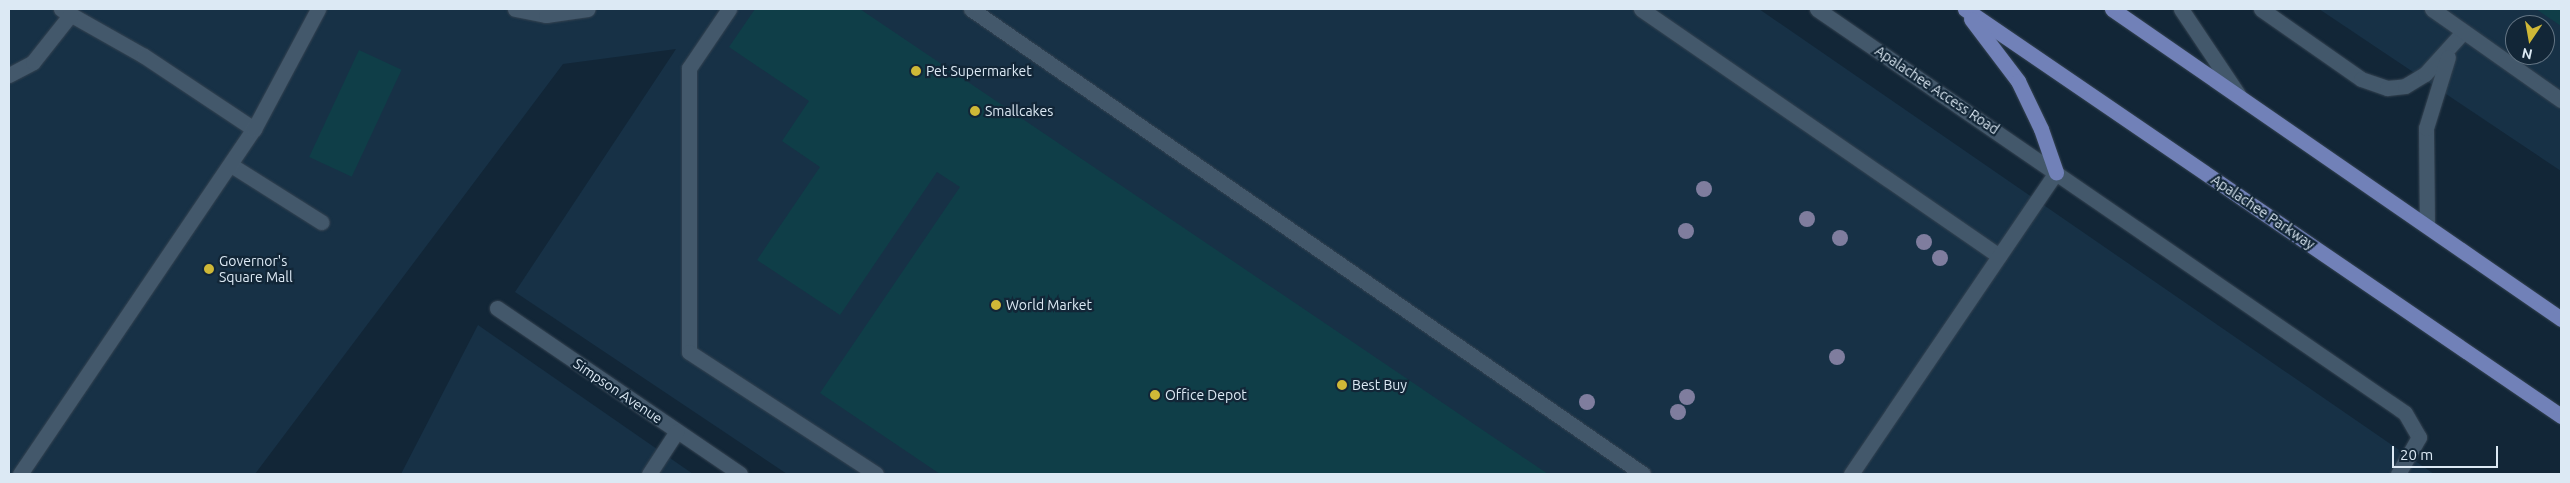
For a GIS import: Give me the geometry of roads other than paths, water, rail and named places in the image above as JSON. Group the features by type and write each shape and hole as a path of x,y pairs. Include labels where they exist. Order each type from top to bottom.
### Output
{"main road":[{"path":"1964,9 2018,81 2056,172"},
{"name":"Apalachee Parkway","path":"1964,9 2561,416"},
{"path":"2112,9 2561,319"}],"street":[{"path":"20,474 231,165 254,129 318,9"},
{"path":"522,9 546,15 588,9"},
{"path":"729,9 688,68 688,352 876,474"},
{"path":"971,9 1643,474"},
{"path":"1642,9 1999,256"},
{"name":"Apalachee Access Road","path":"1817,9 2405,414 2419,437 2398,474"},
{"path":"2181,9 2241,98"},
{"path":"2261,9 2378,86 2396,88 2415,81 2450,52"},
{"path":"2432,9 2561,100"},
{"path":"9,75 32,62 66,11 254,129"},
{"path":"2427,226 2423,183 2428,114 2450,52 2463,32"},
{"path":"231,165 321,222"},
{"path":"1851,474 2056,172"},
{"name":"Simpson Avenue","path":"497,308 740,474"},
{"path":"649,474 677,432"}],"place":[{"name":"Pet Supermarket","path":"916,71"},
{"name":"Smallcakes","path":"975,111"},
{"name":"Governor's Square Mall","path":"209,269"},
{"name":"World Market","path":"996,305"},
{"name":"Best Buy","path":"1342,385"},
{"name":"Office Depot","path":"1155,395"}]}
